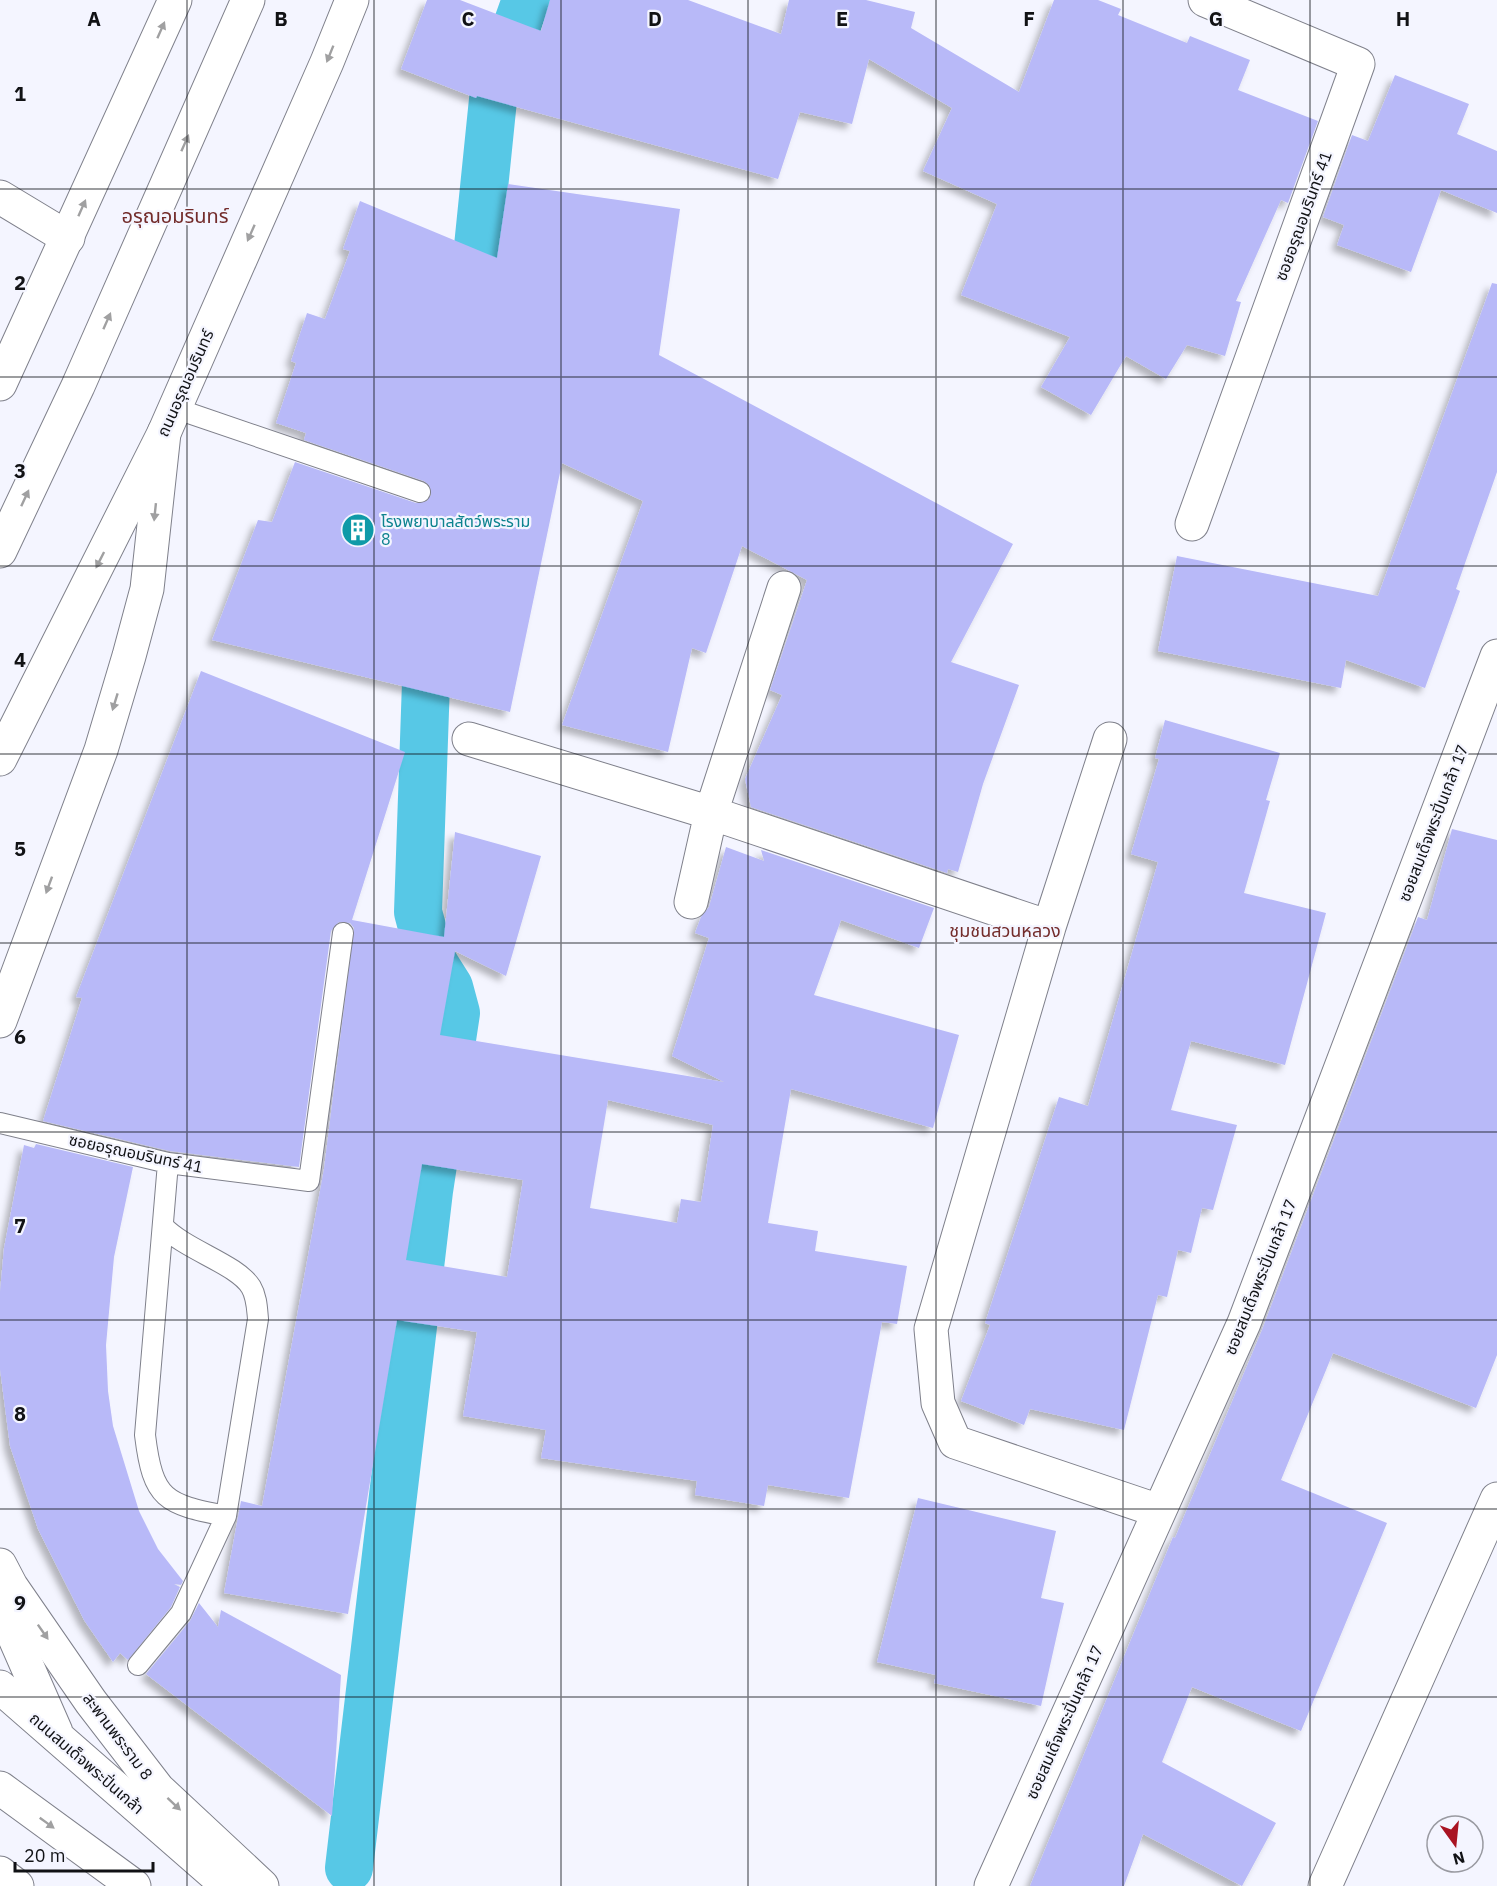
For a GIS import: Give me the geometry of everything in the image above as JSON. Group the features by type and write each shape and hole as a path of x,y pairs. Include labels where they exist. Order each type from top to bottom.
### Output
{"street":[{"path":"0,384 175,0"},
{"path":"0,551 83,376 248,0"},
{"name":"ถนนอรุณอมรินทร์","path":"0,759 169,420 327,62 352,0"},
{"name":"ซอยอรุณอมรินทร์ 41","path":"1192,524 1358,64 1205,0"},
{"path":"0,197 68,238"},
{"path":"0,360 31,318"},
{"path":"0,1022 101,750 132,645 147,589 169,420"},
{"path":"691,902 711,813 784,588"},
{"name":"ซอยสมเด็จพระปิ่นเกล้า 17","path":"991,1886 1244,1323 1497,656"},
{"path":"469,739 711,813 1048,927"},
{"path":"1110,740 1048,927 931,1329 938,1403 955,1442 1159,1511"},
{"path":"1324,1886 1497,1499"},
{"name":"สะพานพระราม 8","path":"0,1565 11,1586 91,1702 158,1790 262,1886"},
{"path":"0,1604 60,1740"},
{"name":"ถนนสมเด็จพระปิ่นเกล้า","path":"0,1687 228,1886"},
{"path":"0,1788 135,1886"},
{"path":"0,1873 16,1886"}],"lane":[{"path":"169,420 420,492"},
{"name":"ซอยอรุณอมรินทร์ 41","path":"0,1123 168,1163 309,1181 343,933"},
{"path":"168,1163 145,1435 149,1466 160,1490 180,1507 226,1516"},
{"path":"138,1665 181,1613 226,1516 258,1320 256,1301 250,1286 214,1258 174,1238 163,1226"}],"building":[{"path":"427,0 460,0 541,31 550,0 688,0 781,34 789,0 866,0 915,12 911,28 1019,92 1054,0 1098,0 1121,9 1118,15 1187,43 1190,36 1250,60 1238,90 1318,121 1288,203 1281,200 1236,301 1241,302 1225,356 1187,345 1166,379 1126,356 1091,415 1041,387 1070,337 961,295 997,204 923,171 952,108 869,59 852,124 800,112 778,179 477,96 476,98 401,69"},
{"path":"1395,75 1469,104 1457,134 1497,151 1497,213 1441,190 1411,272 1337,245 1344,225 1323,217 1352,135 1368,141"},
{"path":"508,184 680,209 659,355 1013,544 951,662 1019,685 983,784 958,872 948,869 947,873 751,807 745,779 782,695 770,690 807,580 742,546 706,653 692,648 668,752 562,725 643,501 562,463 510,712 212,640 258,520 272,522 295,462 416,503 427,501 431,495 429,485 424,481 304,440 306,433 276,423 296,363 291,361 307,313 325,319 350,251 343,249 360,201 497,258"},
{"path":"1492,283 1497,284 1497,472 1456,589 1460,591 1425,688 1346,660 1341,688 1158,651 1177,556 1378,596"},
{"path":"201,671 405,752 352,920 444,937 455,832 541,856 506,976 455,951 440,1035 724,1082 672,1056 709,938 695,933 701,917 709,907 726,847 764,861 761,850 934,908 919,948 841,920 814,995 959,1035 933,1128 791,1089 768,1223 818,1231 815,1251 907,1266 897,1324 882,1322 849,1498 768,1485 764,1506 695,1495 697,1481 541,1458 546,1430 463,1416 477,1332 397,1320 348,1614 224,1593 241,1501 262,1506 324,1169 354,928 350,923 339,922 331,931 299,1167 170,1151 43,1121 82,998 76,997","holes":["608,1100 713,1125 701,1202 681,1199 677,1223 590,1208","422,1164 523,1180 507,1277 406,1260"]},
{"path":"1165,720 1280,753 1266,800 1270,801 1244,893 1326,913 1285,1065 1191,1041 1171,1110 1237,1125 1213,1210 1202,1208 1191,1253 1178,1250 1167,1297 1158,1295 1124,1430 1030,1409 1024,1425 961,1401 990,1325 985,1323 1059,1097 1088,1106 1158,862 1131,854 1159,759 1155,758"},
{"path":"1452,829 1497,840 1497,1355 1476,1408 1333,1353 1281,1480 1387,1523 1301,1731 1192,1687 1162,1762 1276,1823 1242,1886 1143,1834 1124,1886 1030,1886 1173,1537 1175,1538 1262,1330 1418,917 1427,920"},
{"path":"36,1144 133,1167 114,1257 106,1345 108,1391 113,1426 139,1511 158,1549 183,1581 181,1585 174,1584 180,1587 171,1607 128,1660 120,1653 113,1662 84,1620 38,1529 10,1446 0,1369 0,1292 4,1248 24,1145 34,1148"},
{"path":"918,1498 1056,1531 1041,1598 1064,1603 1041,1706 934,1683 936,1675 877,1662"},
{"path":"199,1603 218,1627 221,1610 341,1675 332,1816 146,1674 190,1621"}],"waterway":[{"path":"471,315 494,90 526,0"},
{"path":"349,1868 429,1191 456,1013 449,987 430,957 418,912 428,625"}],"place":[{"name":"โรงพยาบาลสัตว์พระราม 8","path":"358,530"}],"district":[{"name":"อรุณอมรินทร์","path":"175,216"},
{"name":"ชุมชนสวนหลวง","path":"1005,931"}]}
